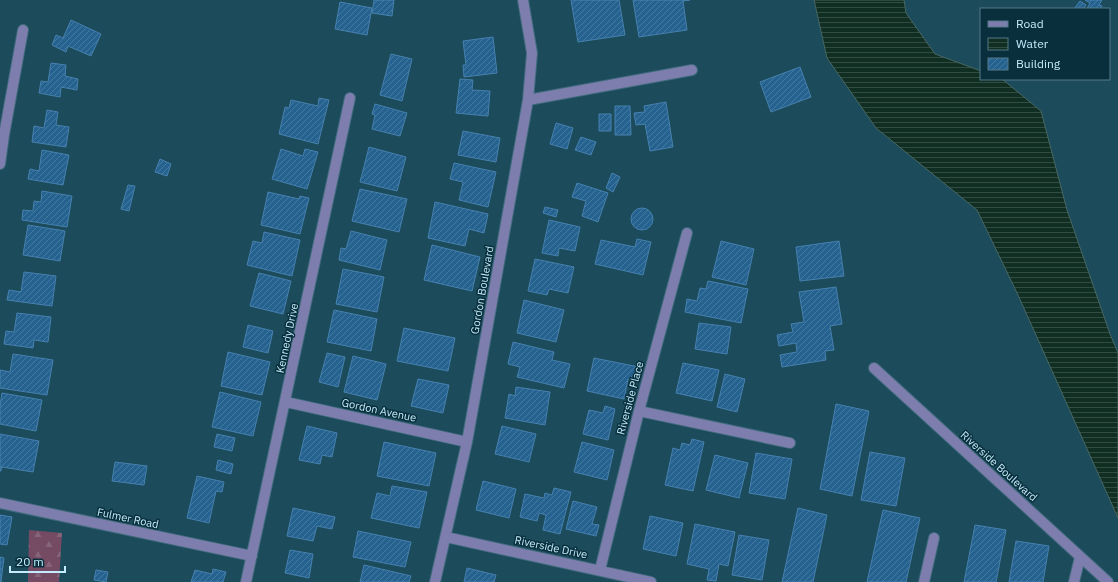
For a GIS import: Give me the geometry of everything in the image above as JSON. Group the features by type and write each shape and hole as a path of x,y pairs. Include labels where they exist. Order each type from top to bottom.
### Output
{"street":[{"name":"Gordon Boulevard","path":"435,582 467,442 528,100 532,53 522,0"},
{"path":"0,164 2,134 23,30"},
{"path":"528,100 692,70"},
{"name":"Kennedy Drive","path":"246,582 286,402 350,98"},
{"name":"Riverside Place","path":"600,570 639,411 688,233"},
{"name":"Riverside Boulevard","path":"874,368 1108,582"},
{"name":"Gordon Avenue","path":"286,402 467,442"},
{"path":"639,411 790,443"},
{"name":"Fulmer Road","path":"0,503 252,556"},
{"name":"Riverside Drive","path":"446,536 651,582"},
{"path":"924,582 934,538"},
{"path":"1074,582 1080,557"}],"green space":[{"path":"29,530 62,533 59,582 28,582"}],"water":[{"path":"814,0 904,0 906,13 935,54 980,71 980,80 1003,80 1041,111 1067,210 1118,353 1118,518 1018,295 977,210 876,128 827,58"}],"building":[{"path":"374,0 394,0 392,16 372,13"},
{"path":"571,0 619,0 625,35 578,42"},
{"path":"633,0 690,0 683,1 687,30 639,37"},
{"path":"1085,0 1102,0 1099,5 1102,6 1101,8 1088,8 1090,3"},
{"path":"1080,1 1086,5 1084,8 1075,8"},
{"path":"340,2 372,8 367,35 335,29"},
{"path":"71,20 101,34 91,56 68,46 66,52 52,45 56,35 63,38"},
{"path":"493,37 497,73 464,77 463,65 466,65 463,41"},
{"path":"391,54 412,59 402,101 380,95"},
{"path":"51,63 66,65 65,76 78,79 77,90 61,87 60,97 39,93 41,81 48,82"},
{"path":"800,67 811,97 771,112 760,82"},
{"path":"460,79 473,80 472,90 490,91 488,116 456,113"},
{"path":"319,98 329,100 318,144 279,134 285,107 289,108 291,100 318,106"},
{"path":"666,102 673,147 650,151 645,124 636,125 634,113 645,112 644,106"},
{"path":"375,104 407,113 400,136 372,129 375,115 372,114"},
{"path":"615,106 630,106 631,135 615,135"},
{"path":"47,110 58,112 56,125 69,127 66,147 32,142 34,126 44,128"},
{"path":"599,114 611,114 611,131 599,131"},
{"path":"556,123 573,128 567,149 550,144"},
{"path":"463,131 500,138 496,162 458,155"},
{"path":"581,137 596,142 591,155 575,150"},
{"path":"369,147 406,157 397,191 360,182"},
{"path":"281,149 303,156 305,149 318,152 307,189 272,179"},
{"path":"42,150 69,155 63,185 28,179 30,169 39,171"},
{"path":"160,159 171,164 167,176 155,172"},
{"path":"454,163 496,172 488,207 459,200 463,182 450,179"},
{"path":"612,173 620,177 613,192 606,188"},
{"path":"577,183 608,193 598,222 582,216 586,201 572,197"},
{"path":"128,185 135,186 129,211 121,209"},
{"path":"360,189 407,199 399,232 352,221"},
{"path":"42,191 72,196 67,227 22,220 23,210 33,211 34,201 41,202"},
{"path":"268,192 299,199 300,196 309,198 300,234 261,225"},
{"path":"435,202 488,214 484,233 469,229 465,246 428,238"},
{"path":"545,207 558,210 556,217 543,213"},
{"path":"642,208 650,211 653,219 650,227 642,230 634,227 631,219 634,211"},
{"path":"549,220 580,227 575,251 559,248 558,256 542,253"},
{"path":"28,225 65,231 60,261 23,255"},
{"path":"351,231 387,240 380,270 339,260 341,248 346,249"},
{"path":"264,232 300,240 292,276 247,265 253,241 262,243"},
{"path":"637,239 651,242 643,275 595,264 601,240 635,247"},
{"path":"721,241 754,249 746,285 712,277"},
{"path":"839,241 844,276 800,281 796,247"},
{"path":"432,245 480,257 472,291 424,280"},
{"path":"535,259 574,267 568,293 549,289 547,295 528,291"},
{"path":"343,269 384,277 377,312 336,304"},
{"path":"24,272 56,276 52,306 7,300 9,290 21,292"},
{"path":"259,273 291,281 283,314 250,306"},
{"path":"708,281 748,289 741,323 685,312 687,299 697,301 700,288 706,289"},
{"path":"836,287 842,324 830,326 834,350 825,351 826,360 782,367 780,355 797,352 796,343 779,346 777,335 793,332 791,324 804,322 799,292"},
{"path":"524,300 564,310 556,342 517,333"},
{"path":"334,310 377,319 371,351 327,342"},
{"path":"17,313 51,317 48,342 34,340 33,348 4,344 6,331 14,332"},
{"path":"699,323 731,327 727,354 695,349"},
{"path":"248,325 273,331 268,353 243,347"},
{"path":"404,328 455,338 448,371 397,361"},
{"path":"513,342 554,352 552,360 570,364 564,388 517,377 520,367 508,364"},
{"path":"228,352 270,362 262,395 221,386"},
{"path":"327,353 345,357 338,387 319,382"},
{"path":"13,354 53,360 47,395 0,388 0,370 10,372"},
{"path":"353,356 386,364 377,400 344,392"},
{"path":"594,358 639,367 636,380 628,379 624,399 587,391"},
{"path":"683,363 719,370 712,401 676,393"},
{"path":"725,374 745,379 737,412 717,407"},
{"path":"418,379 449,385 443,413 411,406"},
{"path":"516,387 550,392 545,425 505,418 509,394 515,396"},
{"path":"220,392 261,402 253,436 212,427"},
{"path":"2,393 42,400 36,431 0,424"},
{"path":"836,404 869,411 852,496 820,489"},
{"path":"605,406 615,409 608,440 583,434 589,410 603,413"},
{"path":"307,426 337,433 332,457 322,455 320,464 299,460"},
{"path":"502,426 536,434 529,462 495,454"},
{"path":"0,434 39,441 33,472 2,467 0,471"},
{"path":"217,434 235,438 232,451 214,447"},
{"path":"692,439 704,442 693,491 665,485 673,448 680,450 682,443 690,445"},
{"path":"384,442 436,453 429,486 377,476"},
{"path":"582,442 614,450 607,480 574,472"},
{"path":"870,452 905,458 896,506 861,500"},
{"path":"756,453 792,459 785,499 749,493"},
{"path":"715,455 748,463 739,498 706,490"},
{"path":"218,460 233,464 231,474 216,470"},
{"path":"115,462 147,466 144,485 112,481"},
{"path":"197,476 224,482 222,492 216,491 209,523 187,518"},
{"path":"483,481 516,489 509,518 476,510"},
{"path":"392,486 427,492 419,528 371,518 377,493 390,496"},
{"path":"554,488 571,492 560,534 543,530 546,515 539,513 537,521 520,517 525,494 544,498 545,493 552,495"},
{"path":"573,501 597,507 592,524 599,525 596,536 566,529"},
{"path":"293,508 335,517 332,529 317,526 313,541 287,536"},
{"path":"798,508 827,515 813,582 782,582"},
{"path":"883,510 920,518 906,582 867,582"},
{"path":"0,515 12,517 7,545 0,544"},
{"path":"650,516 683,523 676,556 643,549"},
{"path":"695,524 735,532 728,566 719,564 716,581 707,580 709,569 687,564"},
{"path":"975,525 1006,530 996,582 964,582"},
{"path":"358,531 411,542 405,567 353,557"},
{"path":"739,535 769,540 762,580 732,575"},
{"path":"1016,541 1049,546 1043,582 1009,582"},
{"path":"290,550 313,554 309,578 285,573"},
{"path":"0,557 4,558 1,582 0,582"},
{"path":"364,565 411,576 409,582 360,582"},
{"path":"467,568 496,575 494,582 464,582"},
{"path":"213,569 226,572 223,582 191,582 195,570 212,574"},
{"path":"96,570 108,572 106,582 94,580"}]}
